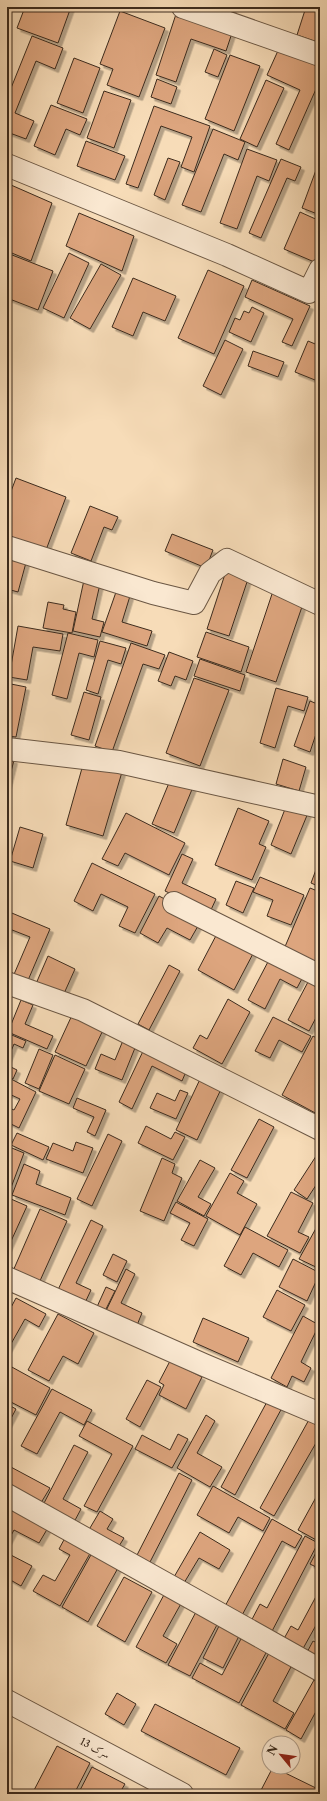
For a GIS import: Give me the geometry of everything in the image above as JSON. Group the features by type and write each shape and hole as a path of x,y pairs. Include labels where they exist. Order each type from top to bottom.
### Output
{"street":[{"path":"183,7 320,55"},
{"path":"7,165 220,252 309,292 320,270"},
{"path":"7,547 153,593 194,603 210,573 228,560 320,604"},
{"path":"7,749 119,762 320,806"},
{"path":"174,903 320,976"},
{"path":"7,983 84,1010 319,1126"},
{"path":"7,1278 204,1365 320,1414"},
{"path":"7,1495 320,1670"},
{"name":"سرک 13","path":"7,1701 182,1794"}],"building":[{"path":"25,7 71,7 58,43 17,28"},
{"path":"217,7 233,7 231,14 217,9"},
{"path":"306,7 320,7 320,43 297,35"},
{"path":"120,11 165,28 139,97 107,85 113,69 100,64"},
{"path":"177,11 233,30 226,51 191,39 176,82 156,75"},
{"path":"32,36 63,48 55,69 36,61 15,113 34,121 26,139 7,132 7,98"},
{"path":"281,44 320,61 320,80 289,150 276,144 300,90 267,75"},
{"path":"214,49 227,55 218,77 205,72"},
{"path":"230,55 260,66 234,131 205,119"},
{"path":"74,58 100,68 83,113 57,103"},
{"path":"157,79 177,87 171,104 151,97"},
{"path":"266,80 284,88 257,147 240,139"},
{"path":"104,91 131,100 114,148 87,138"},
{"path":"51,105 87,119 80,135 66,129 55,155 34,146"},
{"path":"154,106 210,126 194,172 181,167 192,137 161,126 138,188 126,184"},
{"path":"213,129 245,142 238,160 224,154 201,212 182,205"},
{"path":"86,141 125,156 115,180 77,166"},
{"path":"247,149 277,160 269,181 257,176 237,229 220,223"},
{"path":"168,158 180,162 165,200 154,195"},
{"path":"281,159 301,167 295,181 287,178 261,238 249,233"},
{"path":"316,170 320,172 320,215 302,208"},
{"path":"11,185 52,203 31,261 7,251 7,194"},
{"path":"300,212 320,221 319,264 284,249"},
{"path":"79,213 134,236 122,271 66,246"},
{"path":"7,253 53,271 38,310 7,298"},
{"path":"69,253 89,263 64,318 43,308"},
{"path":"101,264 121,275 90,329 70,318"},
{"path":"208,270 244,286 214,354 178,338"},
{"path":"133,278 176,296 165,321 143,312 133,336 112,327"},
{"path":"252,280 310,306 292,346 282,342 293,319 245,297"},
{"path":"252,307 264,313 251,342 229,332 235,318 240,320 244,311 249,313"},
{"path":"225,340 243,349 221,395 203,386"},
{"path":"308,341 320,346 320,382 295,372"},
{"path":"253,351 284,362 278,377 248,366"},
{"path":"16,478 66,497 46,550 7,535 7,502"},
{"path":"90,506 118,517 112,530 104,527 91,561 71,553"},
{"path":"172,534 213,550 206,568 165,551"},
{"path":"7,553 27,559 18,592 7,589"},
{"path":"227,568 249,576 229,636 207,629"},
{"path":"84,580 100,584 92,619 104,622 100,637 73,631"},
{"path":"273,591 304,601 276,682 246,672"},
{"path":"116,592 130,596 122,622 152,631 147,646 102,632"},
{"path":"48,602 64,605 63,609 76,612 72,633 43,628"},
{"path":"18,626 63,634 60,651 33,647 27,680 9,677"},
{"path":"206,632 249,647 241,672 197,657"},
{"path":"68,633 98,640 94,657 79,653 67,699 52,695"},
{"path":"100,641 126,648 121,664 108,660 98,694 86,690"},
{"path":"131,643 165,655 159,669 143,664 112,752 95,746"},
{"path":"169,652 193,661 186,680 175,676 171,686 158,681"},
{"path":"200,659 245,675 240,691 194,676"},
{"path":"194,678 229,690 200,766 166,753"},
{"path":"11,684 26,687 16,737 7,736 7,706"},
{"path":"276,688 308,697 304,711 288,706 275,748 260,743"},
{"path":"84,692 101,697 89,740 71,735"},
{"path":"310,701 320,705 320,722 310,752 294,746"},
{"path":"7,758 14,760 7,788"},
{"path":"283,759 306,767 299,791 276,784"},
{"path":"84,761 122,772 103,836 66,825"},
{"path":"171,778 193,787 174,833 152,824"},
{"path":"287,804 308,813 291,854 271,845"},
{"path":"238,808 269,821 259,844 266,847 252,880 215,865"},
{"path":"126,813 185,843 169,875 125,853 118,866 102,859"},
{"path":"20,827 43,834 33,868 10,861"},
{"path":"182,854 193,859 182,883 216,899 210,912 165,891"},
{"path":"320,859 320,887 311,883"},
{"path":"92,863 155,894 135,933 119,926 128,907 101,894 93,911 74,901"},
{"path":"260,877 304,895 291,925 267,916 273,900 253,892"},
{"path":"236,881 254,888 243,913 226,905"},
{"path":"310,888 320,892 320,964 284,949"},
{"path":"159,896 202,919 190,940 167,928 158,943 140,933"},
{"path":"7,911 50,929 26,985 12,979 30,937 7,928"},
{"path":"220,928 256,948 234,990 198,970"},
{"path":"48,956 75,969 62,998 35,986"},
{"path":"271,956 305,973 297,988 280,979 265,1009 248,1000"},
{"path":"169,965 180,971 149,1030 138,1024"},
{"path":"309,980 320,986 320,1010 309,1031 288,1020"},
{"path":"228,999 250,1012 222,1064 193,1048 200,1035 207,1039"},
{"path":"21,1000 33,1005 25,1024 53,1036 47,1049 8,1032"},
{"path":"73,1013 104,1028 86,1066 55,1052"},
{"path":"273,1017 311,1036 302,1052 279,1040 270,1058 255,1051"},
{"path":"7,1033 26,1041 23,1048 14,1044 7,1061"},
{"path":"313,1036 320,1040 319,1115 282,1095"},
{"path":"124,1038 137,1043 122,1080 95,1069 101,1054 115,1060"},
{"path":"145,1047 188,1067 182,1081 152,1066 132,1109 119,1102"},
{"path":"39,1049 53,1055 39,1089 25,1083"},
{"path":"55,1055 85,1069 69,1104 39,1091"},
{"path":"7,1065 17,1070 13,1079 7,1076"},
{"path":"202,1075 223,1085 197,1140 176,1130"},
{"path":"11,1079 36,1092 19,1128 7,1122 7,1107 14,1110 20,1099 7,1093 7,1087"},
{"path":"180,1090 188,1093 176,1119 150,1108 157,1093 175,1101"},
{"path":"77,1098 106,1110 95,1136 87,1132 94,1117 73,1108"},
{"path":"259,1119 274,1127 247,1178 231,1170"},
{"path":"146,1126 171,1139 175,1132 185,1137 173,1160 138,1143"},
{"path":"17,1133 49,1147 43,1160 11,1145"},
{"path":"108,1134 122,1141 92,1206 77,1199"},
{"path":"76,1142 93,1148 83,1173 46,1159 53,1143 73,1151"},
{"path":"7,1146 24,1153 9,1193 7,1192"},
{"path":"320,1150 320,1179 307,1199 294,1190"},
{"path":"162,1158 175,1164 172,1173 182,1178 164,1221 140,1211"},
{"path":"200,1160 215,1168 198,1197 211,1204 204,1216 177,1201"},
{"path":"24,1164 40,1171 36,1184 71,1198 65,1215 12,1195"},
{"path":"230,1173 244,1181 237,1193 257,1204 240,1235 206,1216"},
{"path":"291,1192 313,1203 298,1232 309,1237 300,1253 267,1236"},
{"path":"11,1199 27,1206 7,1250 7,1208"},
{"path":"176,1202 208,1219 194,1246 181,1240 190,1223 170,1213"},
{"path":"40,1209 67,1221 39,1283 13,1271"},
{"path":"91,1220 103,1226 76,1283 91,1290 83,1307 56,1294"},
{"path":"320,1221 320,1265 318,1268 299,1259"},
{"path":"245,1227 288,1250 279,1267 253,1253 241,1275 224,1266"},
{"path":"113,1254 127,1261 117,1282 103,1275"},
{"path":"293,1259 320,1273 307,1301 279,1287"},
{"path":"126,1269 135,1274 121,1303 142,1313 135,1330 104,1315"},
{"path":"106,1287 115,1291 104,1313 96,1309"},
{"path":"277,1290 305,1305 291,1331 263,1317"},
{"path":"16,1298 46,1314 39,1327 25,1319 7,1351 7,1315"},
{"path":"58,1314 94,1333 78,1364 63,1356 49,1381 28,1370"},
{"path":"303,1316 319,1325 301,1362 311,1368 304,1382 292,1376 287,1387 271,1378"},
{"path":"203,1318 249,1338 238,1362 193,1342"},
{"path":"170,1361 202,1377 186,1409 159,1395 164,1385 159,1382"},
{"path":"10,1366 50,1388 36,1415 7,1400 7,1371"},
{"path":"147,1380 161,1387 140,1427 126,1419"},
{"path":"52,1389 92,1410 84,1425 60,1412 37,1454 21,1446"},
{"path":"269,1398 283,1406 235,1495 221,1487"},
{"path":"7,1404 16,1409 7,1426"},
{"path":"206,1415 215,1421 197,1453 222,1467 210,1487 177,1468"},
{"path":"311,1416 320,1421 320,1436 274,1516 260,1508"},
{"path":"87,1421 133,1446 97,1512 84,1506 112,1454 79,1436"},
{"path":"178,1434 188,1439 172,1468 135,1449 142,1435 170,1450"},
{"path":"74,1445 88,1452 63,1499 81,1509 73,1524 42,1507"},
{"path":"9,1466 50,1488 39,1506 7,1489 7,1470"},
{"path":"179,1473 192,1480 149,1564 136,1557"},
{"path":"213,1486 270,1518 263,1531 238,1517 229,1533 197,1515"},
{"path":"320,1490 320,1542 298,1530"},
{"path":"7,1503 49,1526 39,1543 14,1530 7,1543"},
{"path":"100,1511 113,1519 107,1529 124,1538 116,1551 87,1533"},
{"path":"272,1519 302,1536 295,1548 282,1541 240,1619 223,1610"},
{"path":"200,1532 230,1550 219,1569 199,1558 184,1583 174,1577"},
{"path":"66,1536 92,1550 60,1606 33,1591 43,1575 55,1581 70,1555 59,1549"},
{"path":"305,1536 318,1543 270,1635 249,1625 260,1604 267,1608"},
{"path":"320,1545 320,1569 310,1564"},
{"path":"7,1553 32,1566 21,1586 7,1578"},
{"path":"92,1553 118,1568 88,1622 62,1607"},
{"path":"124,1577 152,1592 125,1642 97,1626"},
{"path":"320,1589 320,1618 300,1654 281,1644 291,1626 298,1630"},
{"path":"166,1591 183,1600 163,1636 177,1644 166,1663 136,1647"},
{"path":"197,1610 219,1621 190,1676 168,1665"},
{"path":"221,1622 241,1632 223,1668 203,1658"},
{"path":"242,1637 267,1651 239,1703 192,1678 200,1663 222,1675"},
{"path":"313,1641 320,1644 320,1666 304,1658"},
{"path":"269,1653 292,1665 273,1701 294,1713 285,1729 241,1705"},
{"path":"314,1680 320,1683 320,1704 301,1739 301,1735 294,1735 286,1730"},
{"path":"117,1693 136,1704 124,1725 105,1714"},
{"path":"155,1704 240,1748 226,1775 141,1731"},
{"path":"57,1746 90,1763 74,1794 32,1794"},
{"path":"92,1767 125,1784 119,1794 78,1794"},
{"path":"269,1775 289,1775 320,1790 320,1794 259,1794"}]}
